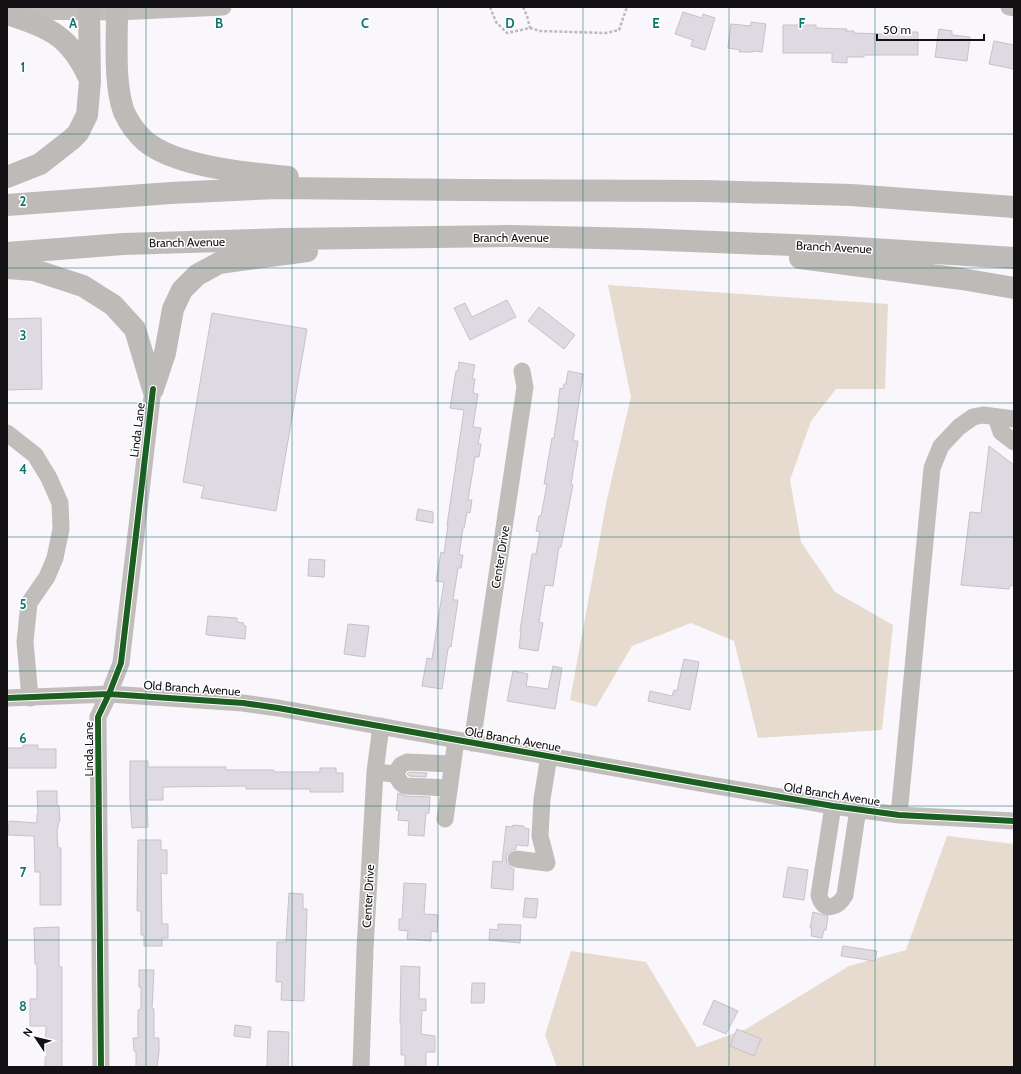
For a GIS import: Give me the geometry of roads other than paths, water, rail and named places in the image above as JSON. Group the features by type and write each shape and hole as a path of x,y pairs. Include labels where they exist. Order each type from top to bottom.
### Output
{"highway":[{"path":"7,177 40,164 78,133 87,115 90,81 89,11"},
{"path":"7,12 41,26 60,36 82,63 90,81"},
{"path":"117,12 118,83 124,111 134,130 146,142 162,152 190,162 219,168 400,190"},
{"path":"7,205 277,188 711,191 851,195 1014,207"},
{"name":"Branch Avenue","path":"7,253 123,244 285,239 510,236 640,239 841,247 1014,258"},
{"path":"153,389 165,353 173,309 182,290 197,275 219,263 414,237"},
{"path":"640,239 916,273 1014,288"},
{"path":"7,268 34,270 83,286 113,305 135,329 153,389"}],"street":[{"path":"7,12 117,12 223,7"},
{"path":"1009,7 1014,8"},
{"name":"Center Drive","path":"445,819 452,764 464,741 525,387 522,371"},
{"name":"Linda Lane","path":"101,1067 98,717 121,663 153,389"},
{"path":"899,815 932,468 941,446 959,427 973,417 983,415 1014,418"},
{"path":"996,417 1001,432 1014,442"},
{"path":"7,433 35,455 50,478 60,503 61,529 56,558 47,577 29,603 25,642 30,698"},
{"name":"Old Branch Avenue","path":"7,698 109,694 243,703 858,810 899,815 1014,821"},
{"name":"Center Drive","path":"361,1067 365,949 375,772 381,726"},
{"path":"516,859 547,862 540,836 542,799 549,756"},
{"path":"395,774 401,765 407,762 452,764"},
{"path":"375,772 395,774"},
{"path":"395,774 405,786 449,788"},
{"path":"833,806 819,895 820,900 828,907 838,905 845,895 858,810"}]}
